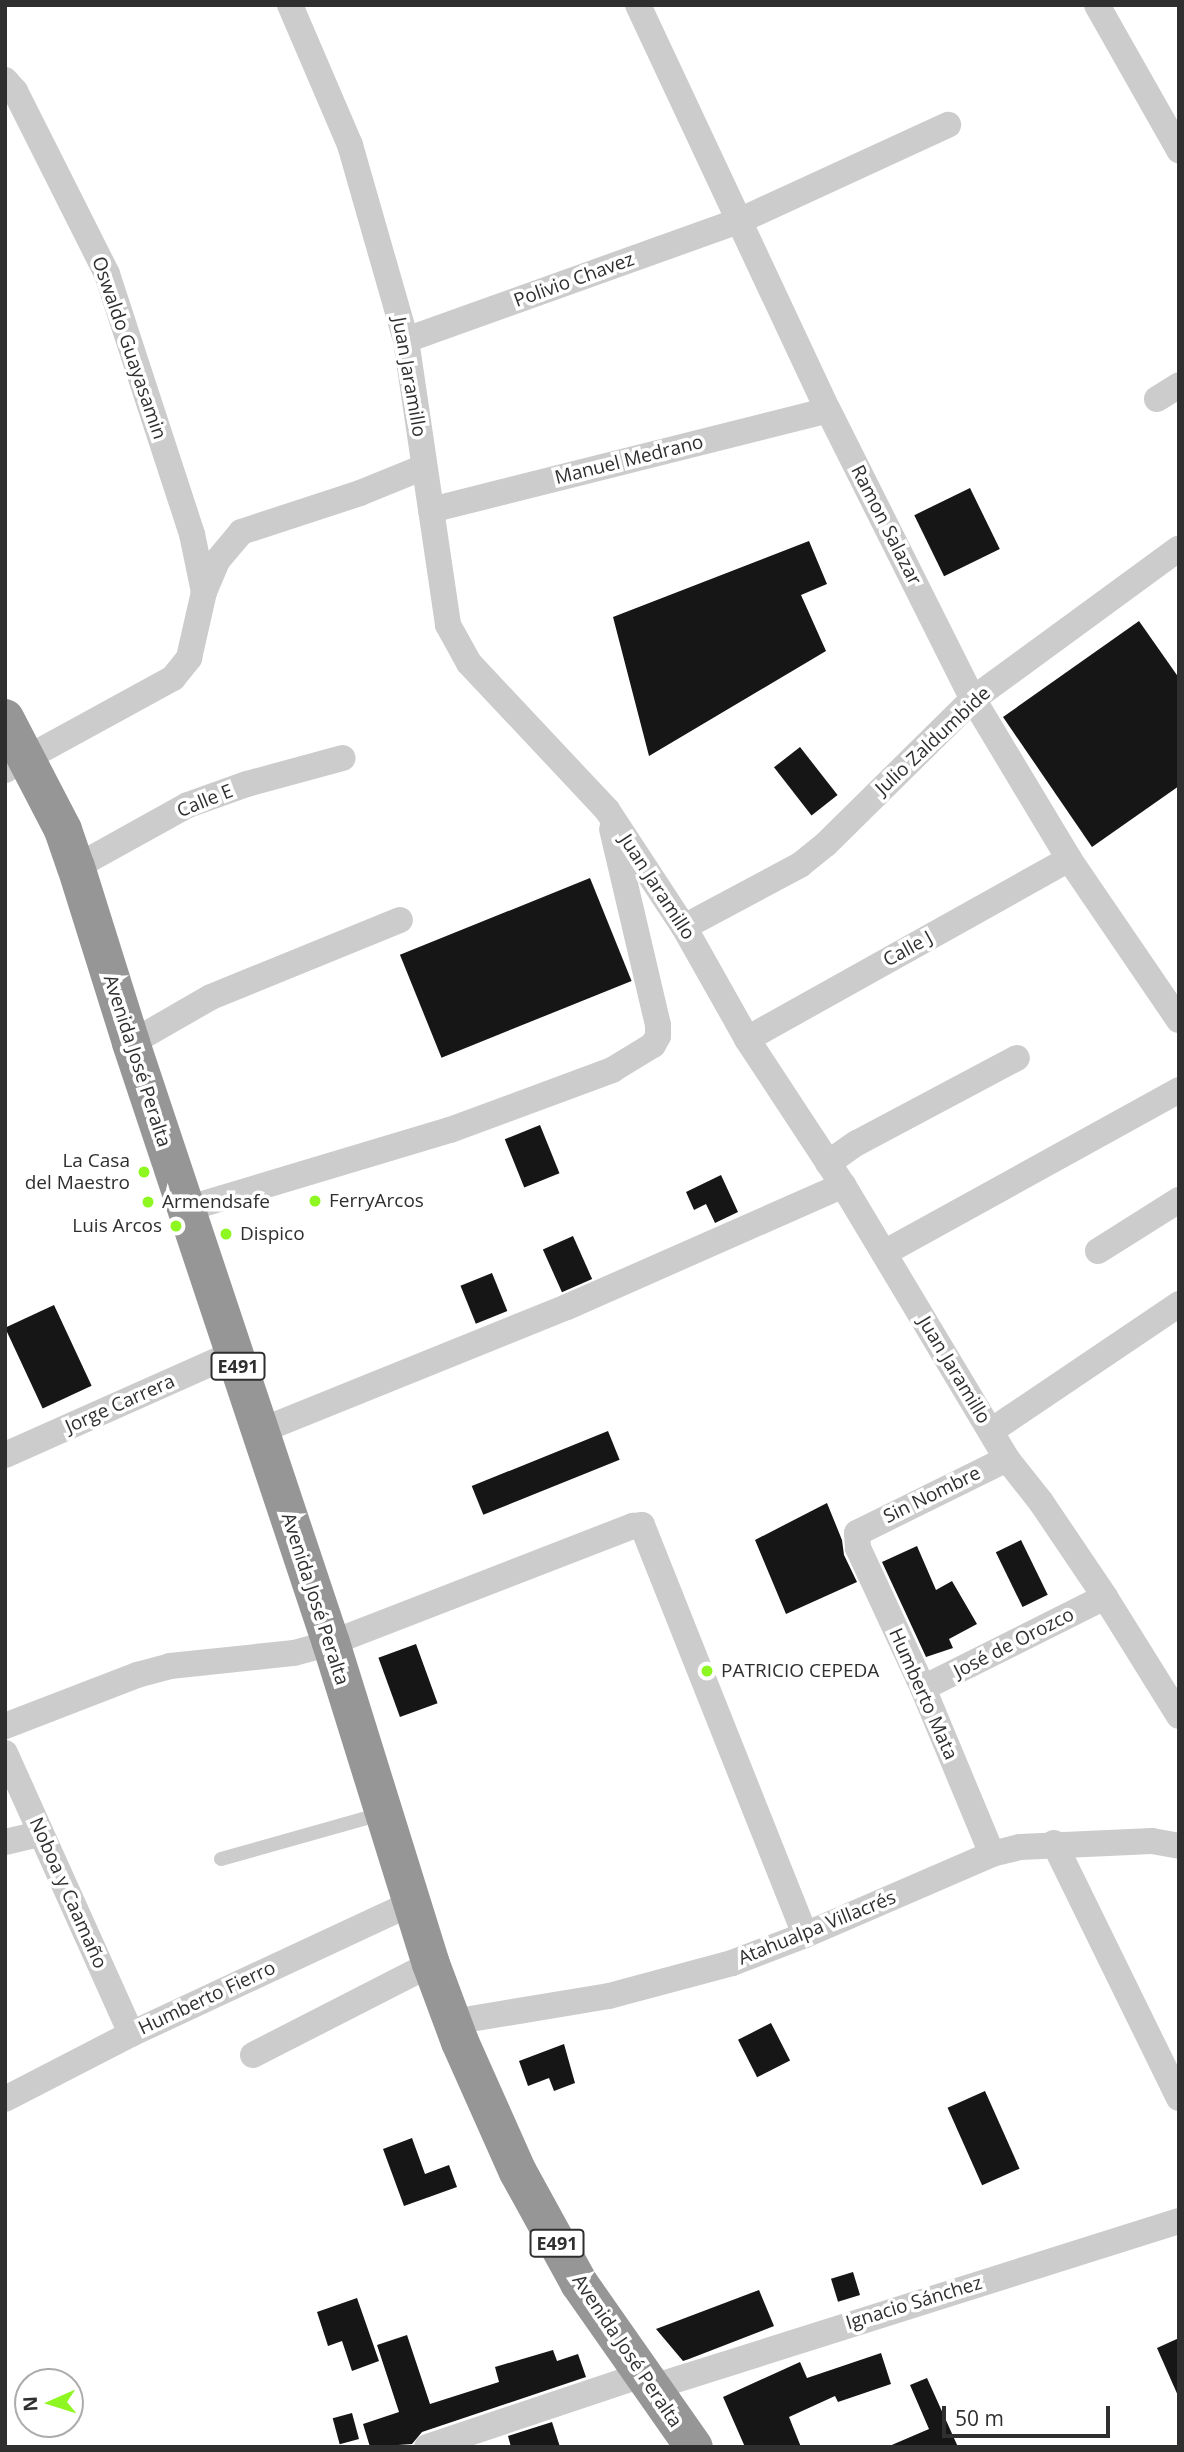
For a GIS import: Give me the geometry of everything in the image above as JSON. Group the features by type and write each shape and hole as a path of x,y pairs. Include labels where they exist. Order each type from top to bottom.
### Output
{"highway":[{"name":"Avenida José Peralta","path":"5,718 16,765 63,830 76,867 131,1043 331,1643 431,1964 452,2022 537,2208 592,2304 646,2382 685,2445"}],"street":[{"name":"Juan Jaramillo","path":"290,5 351,145 406,340 448,625 469,663 607,810 684,927 747,1040 843,1185 1007,1459 1041,1502 1105,1597 1179,1716"},
{"name":"Ramon Salazar","path":"638,5 828,410 973,698 1069,859 1179,1020"},
{"path":"1097,5 1179,150"},
{"name":"Oswaldo Guayasamin","path":"8,90 107,274 192,534 204,592"},
{"name":"Polivio Chavez","path":"406,340 741,220 948,125"},
{"name":"Manuel Medrano","path":"431,510 828,410"},
{"path":"16,765 173,678 188,658 204,592 218,561 241,532 360,493 424,467"},
{"name":"Julio Zaldumbide","path":"684,927 800,865 840,830 973,698 1179,548"},
{"name":"Calle E","path":"76,867 188,805 247,784 343,758"},
{"path":"186,1209 450,1130 612,1070 653,1045 658,1036 658,1025 607,810"},
{"name":"Calle J","path":"747,1040 1069,859"},
{"path":"131,1043 211,998 400,920"},
{"path":"828,1163 857,1143 1017,1058"},
{"path":"884,1253 1179,1090"},
{"path":"260,1431 567,1307 843,1185"},
{"path":"1098,1251 1179,1200"},
{"path":"991,1431 1179,1304"},
{"name":"Jorge Carrera","path":"5,1455 234,1353"},
{"name":"Sin Nombre","path":"857,1533 1007,1459"},
{"path":"5,1726 137,1675 170,1666 294,1653 331,1643 633,1526 642,1525 805,1935"},
{"name":"Humberto Mata","path":"857,1533 858,1548 923,1688 992,1854"},
{"name":"José de Orozco","path":"923,1688 1105,1597"},
{"name":"Noboa y Caamaño","path":"5,1753 131,2034"},
{"path":"5,1842 41,1834"},
{"name":"Atahualpa Villacrés","path":"452,2022 609,1996 732,1963 805,1935 992,1854 1020,1846 1152,1842 1179,1846"},
{"path":"1055,1843 1179,2098"},
{"name":"Humberto Fierro","path":"5,2099 131,2034 412,1903"},
{"path":"253,2055 431,1964"},
{"name":"Ignacio Sánchez","path":"427,2447 1179,2221"}],"lane":[{"path":"221,1859 383,1813"}],"building":[{"path":"970,488 1000,549 944,576 914,515"},
{"path":"809,541 827,584 801,595 826,651 649,756 613,617"},
{"path":"1139,621 1179,678 1179,786 1092,847 1003,717"},
{"path":"800,747 838,795 812,815 774,767"},
{"path":"590,878 632,981 442,1058 400,955"},
{"path":"540,1125 559,1173 524,1187 505,1139"},
{"path":"721,1175 738,1212 715,1223 706,1204 694,1210 686,1192"},
{"path":"573,1236 592,1279 562,1292 543,1249"},
{"path":"492,1273 507,1311 476,1324 460,1286"},
{"path":"54,1305 92,1386 43,1408 5,1328"},
{"path":"608,1431 620,1460 483,1515 472,1486"},
{"path":"827,1503 842,1540 844,1555 857,1582 786,1614 755,1540"},
{"path":"1021,1540 1048,1595 1023,1607 996,1552"},
{"path":"917,1546 936,1590 952,1581 977,1624 949,1639 953,1648 926,1657 882,1562"},
{"path":"416,1644 438,1703 400,1717 378,1658"},
{"path":"771,2023 790,2060 757,2077 738,2040"},
{"path":"564,2044 575,2083 554,2091 549,2078 528,2086 519,2061"},
{"path":"985,2091 1020,2169 982,2185 948,2108"},
{"path":"412,2138 425,2174 449,2165 457,2187 404,2206 383,2149"},
{"path":"853,2272 860,2295 838,2302 831,2279"},
{"path":"759,2290 774,2326 689,2359 683,2361 656,2329"},
{"path":"357,2298 379,2361 352,2371 342,2341 328,2346 317,2312"},
{"path":"407,2335 430,2404 499,2382 495,2367 553,2350 557,2361 578,2354 586,2377 422,2432 412,2444 370,2447 363,2424 399,2412 377,2345"},
{"path":"1179,2338 1179,2398 1157,2348"},
{"path":"881,2353 891,2384 838,2402 835,2396 789,2417 801,2447 745,2447 723,2397 800,2362 807,2378"},
{"path":"927,2378 958,2447 887,2447 929,2429 910,2385"},
{"path":"352,2413 359,2439 340,2444 333,2418"},
{"path":"552,2422 560,2447 511,2447 508,2436"}],"place":[{"name":"La Casa del Maestro","path":"144,1172"},
{"name":"FerryArcos","path":"315,1201"},
{"name":"Armendsafe","path":"148,1202"},
{"name":"Luis Arcos","path":"176,1226"},
{"name":"Dispico","path":"226,1234"},
{"name":"PATRICIO CEPEDA","path":"707,1671"}]}
